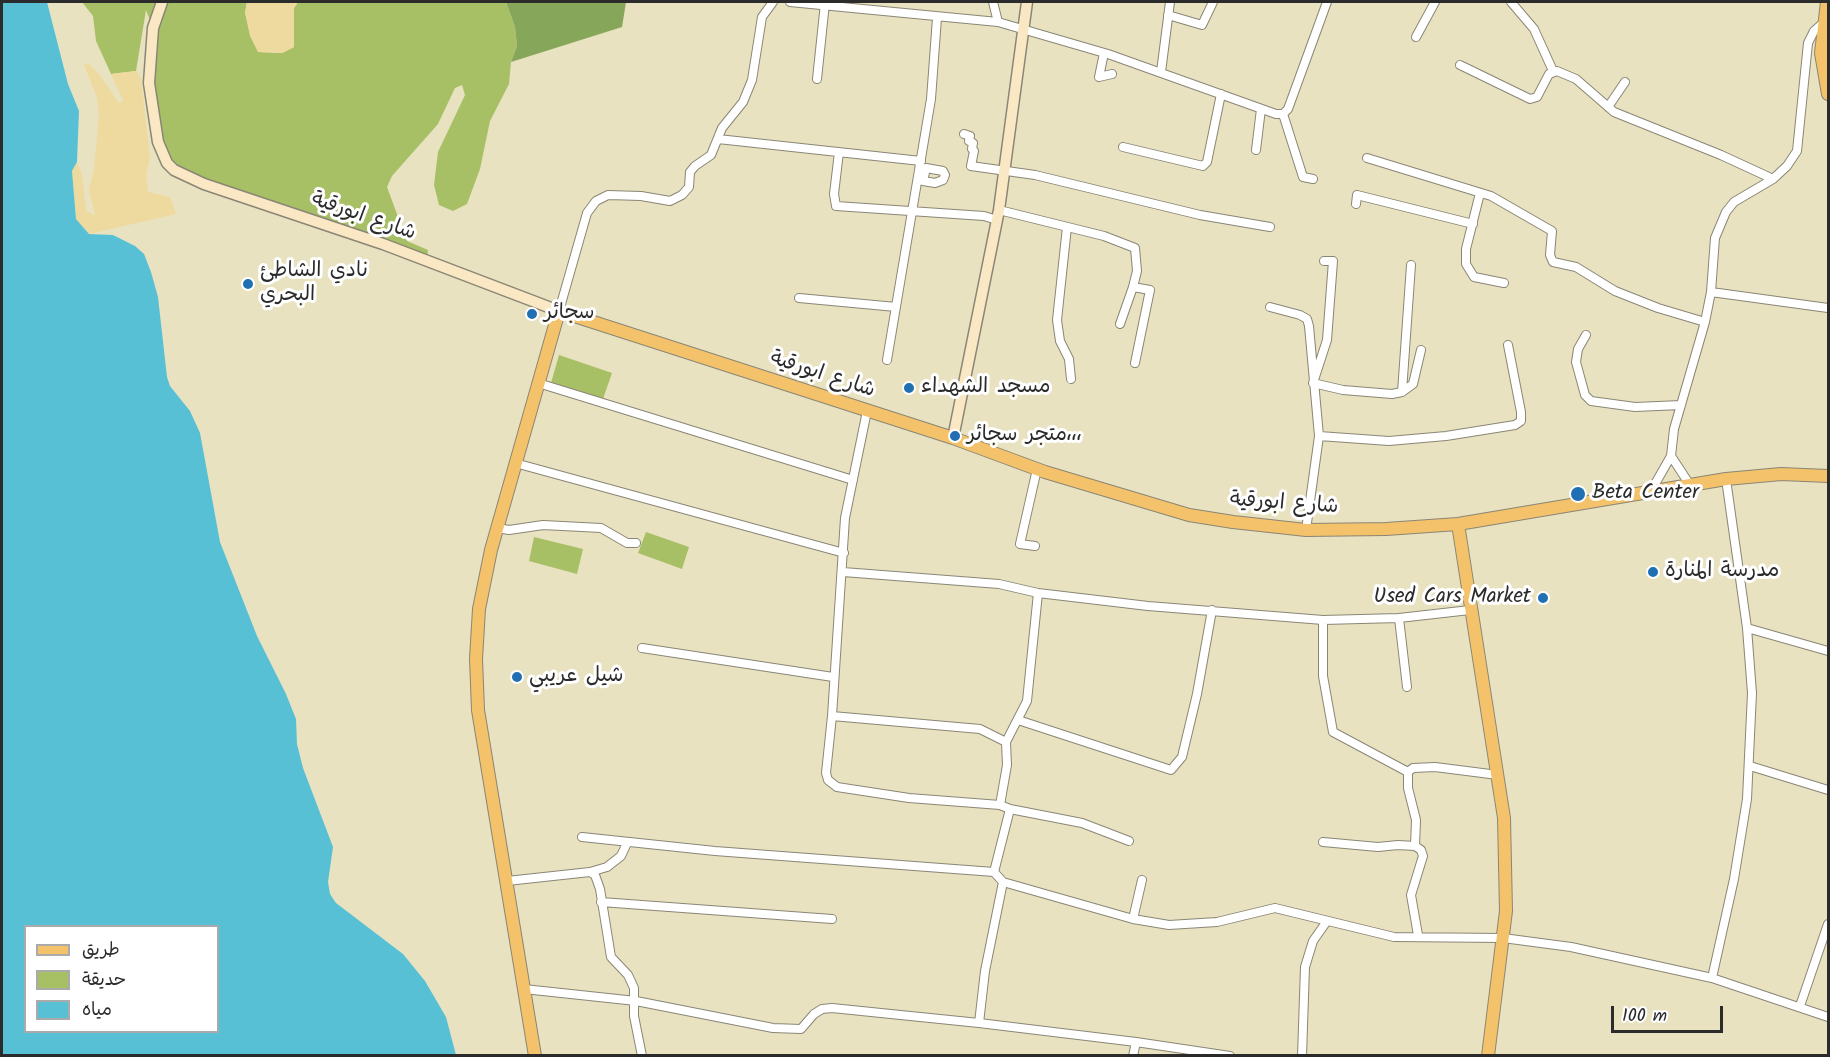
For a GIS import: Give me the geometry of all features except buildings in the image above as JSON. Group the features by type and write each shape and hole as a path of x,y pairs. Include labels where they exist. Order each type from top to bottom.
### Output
{"main road":[{"name":"شارع ابورقية","path":"162,2 153,28 149,83 158,142 167,163 174,170 204,184 383,244 559,311 952,438 1037,469 1189,515 1306,530 1386,529 1458,524 1726,479 1781,474 1828,476"},
{"path":"952,438 998,215 1027,2"},
{"path":"1827,2 1822,24 1821,53 1828,94"},
{"path":"535,1056 478,710 476,681 479,609 496,528 559,311"},
{"path":"1458,524 1504,818 1507,882 1503,938 1488,1056"}],"street":[{"path":"559,311 586,213 596,201 608,195 641,196 670,201 682,195 689,187 690,172 711,155 722,128 743,102 752,80 762,17 773,2"},
{"path":"790,2 838,4 937,18 998,22 1104,53 1261,109 1283,114"},
{"path":"993,2 998,22"},
{"path":"1161,72 1170,2"},
{"path":"1168,15 1202,25 1213,2"},
{"path":"1283,114 1288,109 1327,2"},
{"path":"1416,37 1435,2"},
{"path":"1511,2 1534,29 1553,72 1576,79 1608,107 1773,179"},
{"path":"817,79 825,4"},
{"path":"887,360 912,212 921,180 921,161 932,99 937,18"},
{"path":"1651,492 1671,456 1674,429 1705,322 1711,292 1715,238 1726,212 1747,193 1773,179 1797,151 1808,43 1814,31 1822,24"},
{"path":"1104,53 1099,77 1112,74"},
{"path":"1460,65 1530,99 1537,97 1553,72"},
{"path":"1608,107 1625,82"},
{"path":"1123,147 1203,166 1207,162 1221,94"},
{"path":"1256,150 1261,109"},
{"path":"1283,114 1303,177 1313,179"},
{"path":"964,134 970,136 969,141 973,142 971,166 1035,175 1200,215 1270,227"},
{"path":"718,140 921,161"},
{"path":"839,152 834,194 836,206 984,216 1026,215 1104,236 1135,248 1137,271 1120,324"},
{"path":"1367,158 1491,196 1552,231 1550,255 1553,261 1576,267 1615,291 1658,308 1705,322"},
{"path":"1480,193 1465,256 1469,271 1483,280 1504,284"},
{"path":"1356,204 1357,195 1473,224"},
{"path":"1067,227 1057,320 1060,341 1069,359 1071,379"},
{"path":"1313,383 1327,340 1333,261 1324,261"},
{"path":"1402,392 1411,265"},
{"path":"1133,287 1150,290 1135,363"},
{"path":"1711,292 1828,308"},
{"path":"799,298 896,307"},
{"path":"1270,307 1307,319 1319,435 1306,530"},
{"path":"1586,335 1578,349 1576,363 1585,395 1591,401 1635,407 1682,405"},
{"path":"1319,435 1389,441 1515,425 1521,421 1521,412 1508,345"},
{"path":"1313,383 1342,390 1392,394 1402,392 1413,384 1421,350"},
{"path":"538,383 853,480"},
{"path":"867,411 845,518 843,572 826,773 831,784 909,798 1000,805 1082,824 1129,841"},
{"path":"1671,456 1690,485"},
{"path":"514,463 844,553"},
{"path":"1035,546 1020,544 1037,469"},
{"path":"1712,978 1734,879 1750,766 1752,693 1747,628 1726,479"},
{"path":"496,528 509,530 543,525 601,528 627,543 636,543"},
{"path":"843,572 999,585 1038,593 1323,620 1399,618 1470,610"},
{"path":"1000,805 1007,765 1006,742 1027,701 1038,593"},
{"path":"1018,720 1171,770 1182,757 1197,694 1212,610"},
{"path":"1399,618 1407,687"},
{"path":"1323,620 1323,676 1333,732 1408,772"},
{"path":"1747,628 1828,651"},
{"path":"642,648 833,677"},
{"path":"832,716 980,729 1006,742"},
{"path":"1750,766 1828,789"},
{"path":"1408,772 1413,768 1435,767 1498,775"},
{"path":"1408,772 1408,788 1416,820 1414,846 1423,856 1411,894 1418,935"},
{"path":"994,872 1010,809"},
{"path":"582,837 627,843 994,872 1003,882 1134,919 1169,925 1217,922 1275,908 1378,934 1503,938 1571,947 1712,978 1828,1017"},
{"path":"1323,842 1367,846 1414,846"},
{"path":"507,881 590,872 607,867 621,856 627,843"},
{"path":"590,872 599,883 611,957 628,975 636,1001 634,1016 642,1056"},
{"path":"1134,919 1142,880"},
{"path":"979,1023 985,971 1003,882"},
{"path":"601,902 832,919"},
{"path":"1302,1056 1305,967 1313,941 1327,921"},
{"path":"1800,1006 1828,924"},
{"path":"524,989 636,1001 773,1028 801,1029 814,1014 822,1009 832,1008 1223,1052 1230,1056"},
{"path":"1133,1056 1136,1042"}],"green space":[{"path":"82,2 247,2 245,13 258,52 282,53 294,47 294,8 298,2 506,2 515,27 517,46 511,62 509,84 490,121 480,169 467,204 453,211 439,205 434,185 438,152 465,95 462,85 455,88 438,124 392,176 387,187 407,241 428,250 427,261 174,170 155,129 153,28 146,10 136,71 111,74 96,41 93,16"},
{"path":"506,2 626,2 622,27 511,62 517,46 515,27"},
{"path":"559,355 612,373 603,399 551,383"},
{"path":"646,532 689,547 682,569 638,553"},
{"path":"534,537 583,549 577,574 529,561"}],"sand":[{"path":"247,2 298,2 294,8 294,47 282,53 258,52 250,36 245,13"},
{"path":"84,64 90,65 98,73 119,103 123,101 111,74 136,71 141,78 150,157 146,175 148,192 170,197 176,214 89,234 76,219 72,171 77,162 82,175 86,211 95,215 89,190 94,169 99,115 97,98"}],"water":[{"path":"2,2 47,2 68,84 79,111 77,162 72,171 76,219 89,234 113,235 135,246 144,254 151,272 158,297 167,377 170,386 190,411 200,433 220,542 257,636 296,719 297,744 303,768 333,847 328,882 330,894 336,903 403,954 425,981 446,1017 456,1055 2,1055"}],"place":[{"name":"نادي الشاطئ البحري","path":"248,284"},
{"name":"سجائر","path":"532,314"},
{"name":"مسجد الشهداء","path":"909,388"},
{"name":"متجر سجائر،،،","path":"955,436"},
{"name":"Beta Center","path":"1578,494"},
{"name":"مدرسة المنارة","path":"1653,572"},
{"name":"Used Cars Market","path":"1543,598"},
{"name":"شيل عريبي","path":"517,677"}]}
